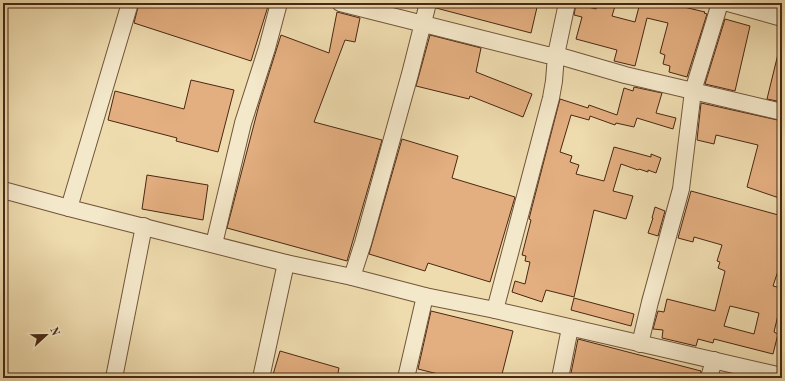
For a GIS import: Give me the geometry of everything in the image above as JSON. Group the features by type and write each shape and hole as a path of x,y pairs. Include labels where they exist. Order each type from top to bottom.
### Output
{"street":[{"path":"69,208 130,3"},
{"path":"214,244 243,123 267,48 279,3"},
{"path":"340,3 547,55 556,55 625,75 782,112"},
{"path":"352,277 363,243 428,3"},
{"path":"495,310 554,81 556,55 567,3"},
{"path":"640,344 681,189 693,91 727,3 782,18"},
{"path":"4,194 144,226 286,263 352,277 426,296 495,310 782,376"},
{"path":"114,378 144,226"},
{"path":"261,378 286,263"},
{"path":"406,378 426,296"},
{"path":"560,378 570,328"},
{"path":"709,378 714,360"}],"building":[{"path":"139,3 269,3 251,61 134,23"},
{"path":"437,3 538,3 531,33 436,8"},
{"path":"598,3 616,3 612,16 635,22 640,3 667,3 705,12 704,13 707,14 687,77 669,72 670,66 663,64 665,55 660,53 668,23 647,18 635,66 614,61 617,50 576,39 582,17 574,15 576,4 596,9"},
{"path":"337,12 360,18 355,42 345,40 314,122 382,140 347,261 227,228 259,105 281,35 329,53"},
{"path":"725,19 750,26 735,91 705,84"},
{"path":"430,35 481,48 476,72 532,94 523,117 470,96 469,99 416,86"},
{"path":"778,54 782,54 782,102 767,99"},
{"path":"191,80 234,90 218,152 176,141 177,138 108,120 115,91 184,109"},
{"path":"634,87 662,93 656,113 676,118 673,129 637,118 634,127 616,123 615,125 590,116 589,120 571,115 560,152 572,156 570,162 579,165 576,174 604,181 614,147 651,157 651,154 661,158 656,173 648,170 648,172 638,170 621,164 613,191 633,196 626,219 594,210 574,297 546,290 542,302 512,292 515,281 525,284 530,262 525,261 526,256 522,255 531,220 529,219 560,99 588,108 589,105 617,115 624,88 633,91"},
{"path":"701,103 782,121 782,199 747,187 758,145 716,135 714,144 697,140"},
{"path":"402,139 458,156 452,178 515,197 490,282 428,263 425,271 369,254"},
{"path":"147,175 208,185 203,220 142,209"},
{"path":"691,191 782,216 782,259 773,286 782,288 782,298 774,332 778,334 773,354 714,339 713,343 698,339 696,346 662,338 663,330 653,329 658,311 664,312 667,299 715,311 725,271 718,268 720,262 717,261 722,245 694,237 693,242 678,238","holes":["730,306 759,313 754,334 724,326"]},
{"path":"655,207 665,211 658,236 648,233"},
{"path":"574,298 634,314 631,326 571,310"},
{"path":"431,311 513,331 501,378 454,378 418,369"},
{"path":"578,339 701,371 700,378 570,378"},
{"path":"280,351 339,368 337,378 272,378"}]}
